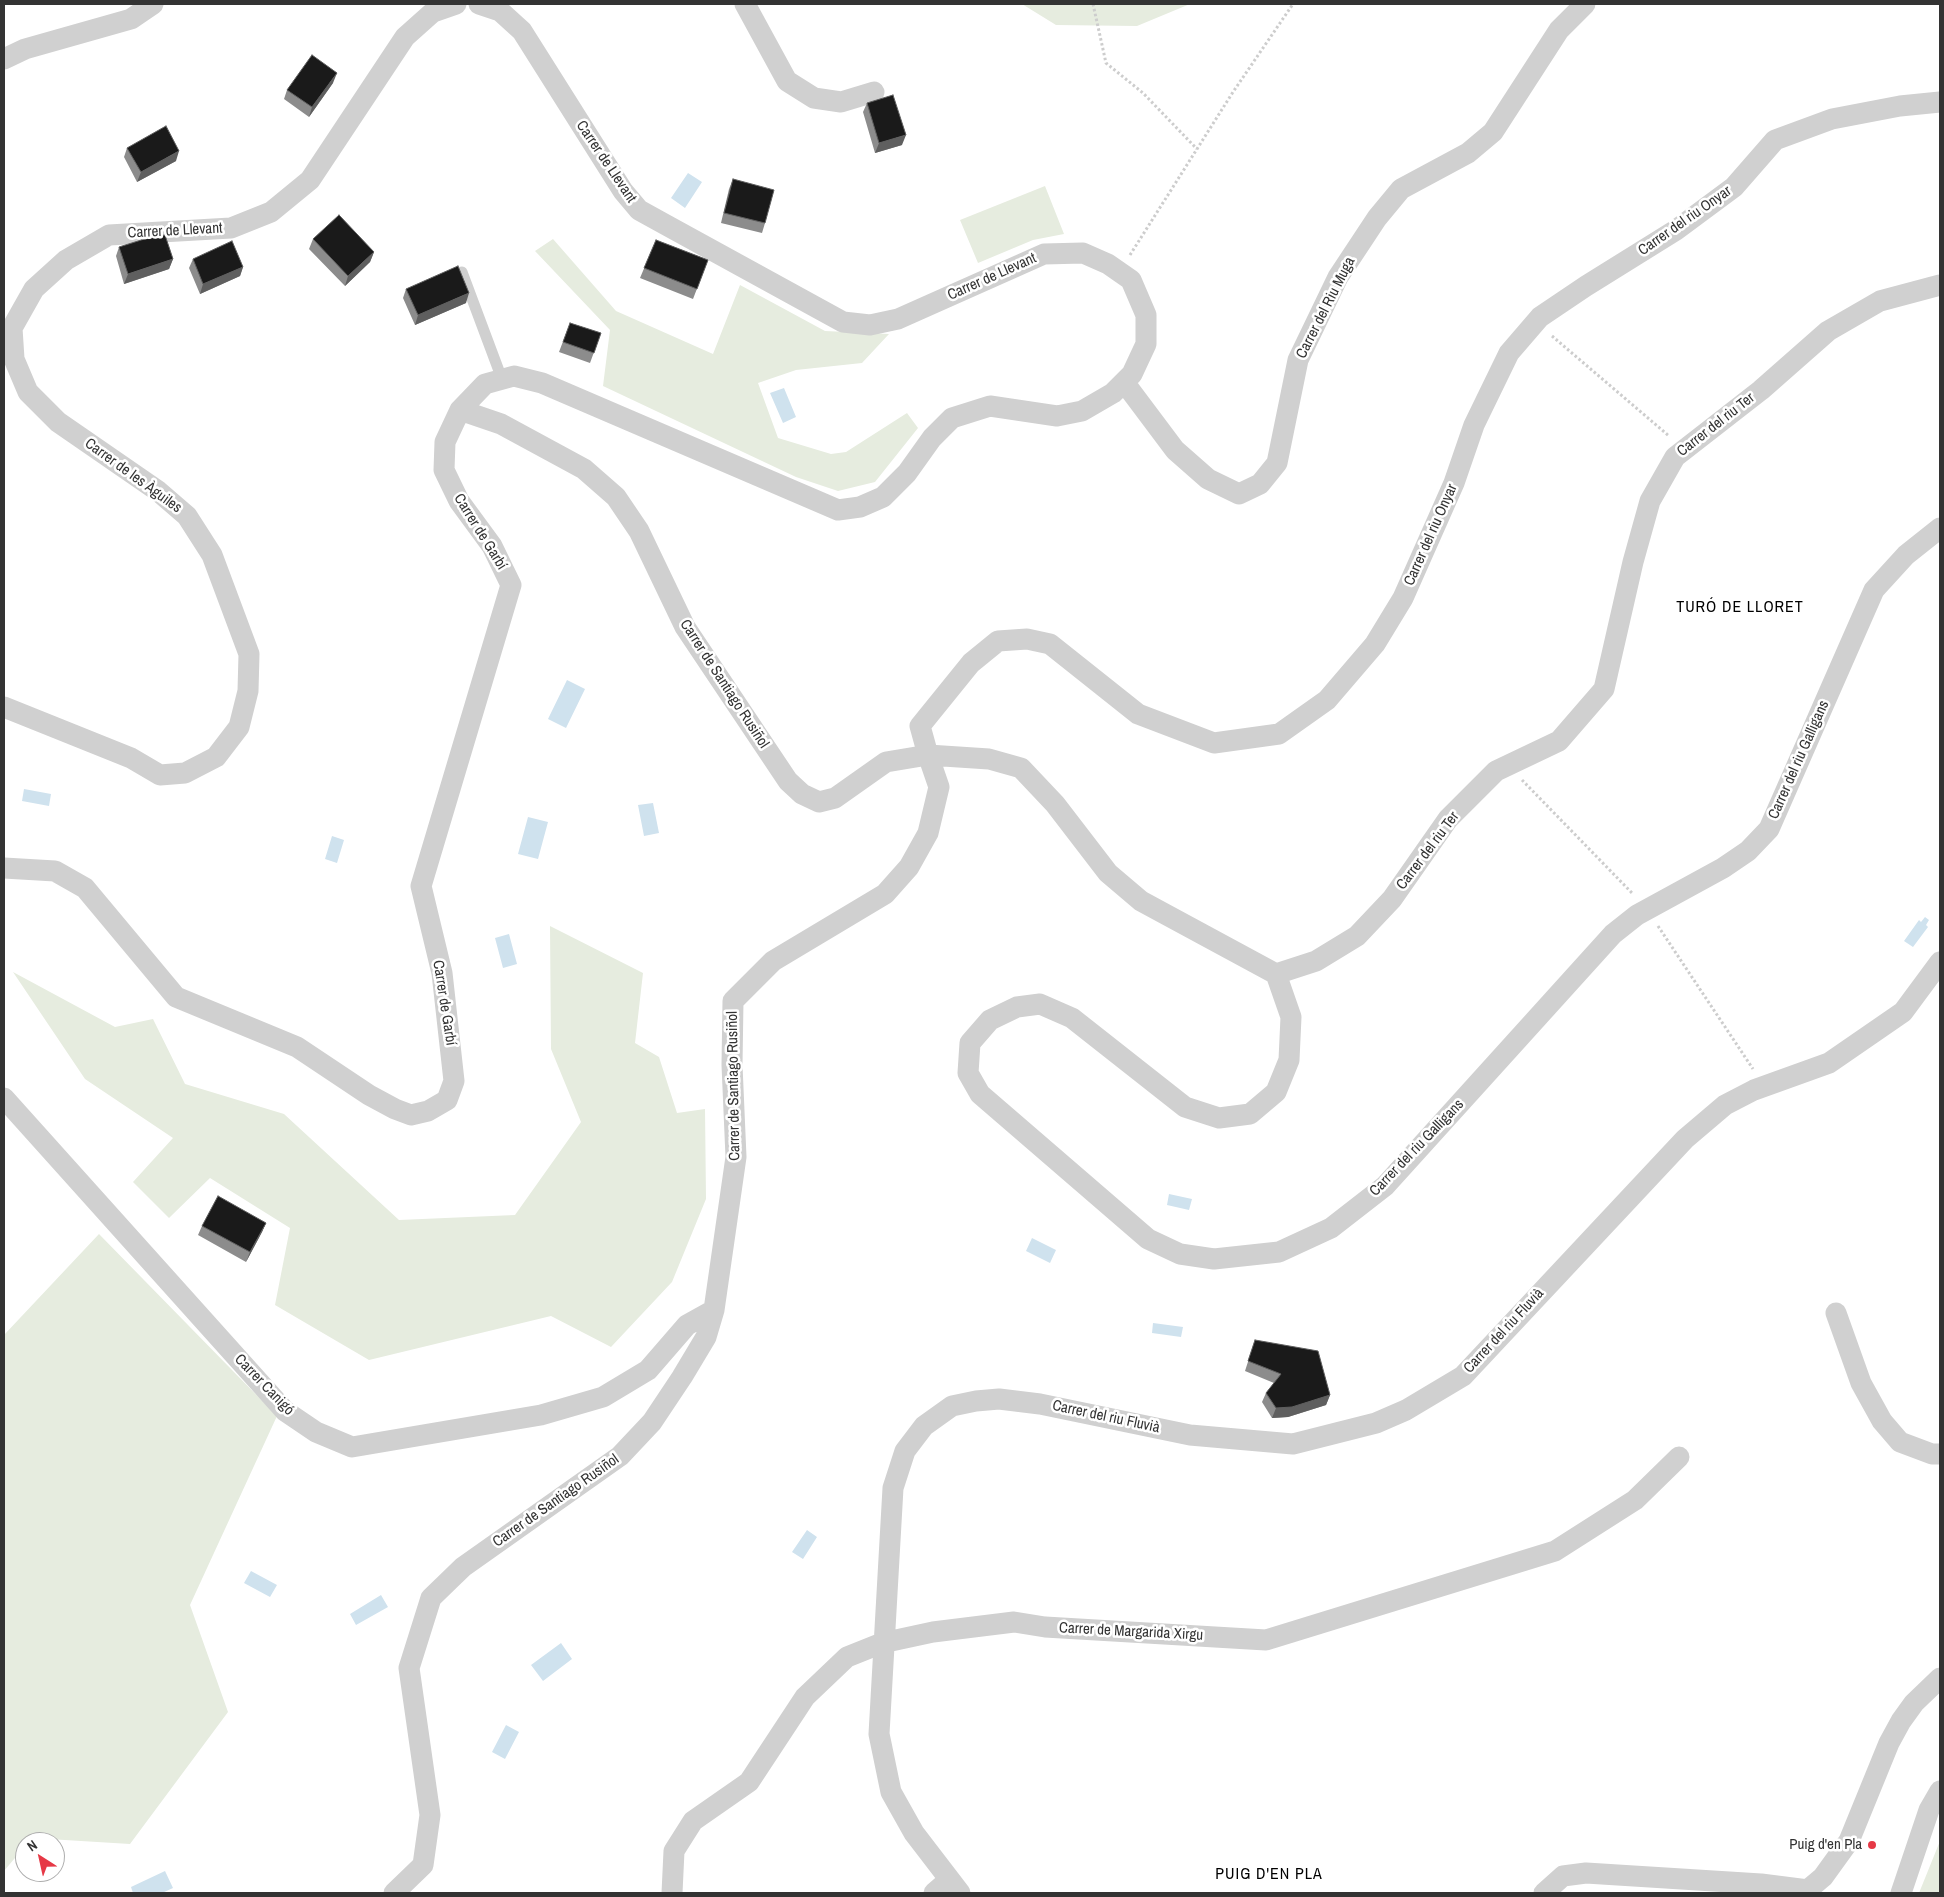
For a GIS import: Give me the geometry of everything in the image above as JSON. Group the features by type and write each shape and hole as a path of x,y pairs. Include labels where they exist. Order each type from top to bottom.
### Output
{"street":[{"path":"4,59 25,49 131,19 153,4"},
{"name":"Carrer de Llevant","path":"8,323 34,290 66,260 109,235 231,228 271,212 310,180 405,37 433,12 456,4"},
{"name":"Carrer de Llevant","path":"460,410 485,384 514,376 542,382 838,510 860,507 883,497 907,473 932,438 952,418 990,406 1057,416 1082,411 1113,392 1132,374 1146,344 1146,316 1131,280 1121,271 1083,253 1044,254 898,319 870,325 843,322 639,210 622,191 522,30 500,11 480,4"},
{"path":"744,4 787,81 814,98 841,102 874,92"},
{"name":"Carrer del Riu Muga","path":"1124,382 1175,450 1208,479 1239,494 1260,484 1278,463 1298,360 1338,277 1377,218 1401,189 1468,153 1493,132 1559,30 1585,4"},
{"name":"Carrer del riu Onyar","path":"928,754 920,726 971,663 998,641 1008,640 1027,639 1050,644 1138,714 1214,743 1279,734 1327,700 1374,644 1403,598 1454,483 1474,425 1509,353 1536,323 1586,286 1676,230 1734,187 1775,140 1832,119 1900,106 1940,102"},
{"name":"Carrer del riu Ter","path":"1276,974 1316,961 1357,936 1392,899 1448,819 1496,771 1559,741 1604,689 1633,562 1650,501 1675,457 1761,390 1828,331 1880,301 1940,286"},
{"name":"Carrer de les Àguiles","path":"4,707 131,758 160,775 185,773 216,757 238,727 248,691 249,654 212,555 187,516 158,491 58,422 28,392 14,359 8,323"},
{"name":"Carrer de Santiago Rusiñol","path":"394,1893 423,1865 430,1815 409,1668 431,1598 464,1567 620,1456 652,1422 677,1384 706,1337 714,1310 736,1157 732,1065 733,1001 773,962 884,894 909,867 928,833 939,787 928,754 886,762 835,798 819,802 802,794 788,781 685,627 639,531 616,498 584,469 501,424 460,410"},
{"name":"Carrer de Garbí","path":"4,868 55,871 85,888 176,997 297,1047 369,1095 395,1109 412,1115 428,1111 447,1100 454,1081 442,973 421,886 511,585 492,546 459,501 444,470 445,442 460,410"},
{"name":"Carrer del riu Galligans","path":"1276,974 1291,1017 1289,1060 1276,1092 1250,1114 1219,1118 1185,1107 1072,1018 1040,1004 1018,1007 990,1020 970,1043 968,1073 980,1094 1148,1239 1180,1254 1214,1259 1279,1252 1331,1228 1385,1186 1613,934 1647,910 1724,868 1748,851 1769,829 1874,590 1906,554 1940,528"},
{"path":"928,754 989,758 1021,768 1055,804 1108,873 1141,901 1276,974"},
{"name":"Carrer del riu Fluvià","path":"948,1889 891,1792 879,1734 882,1642 893,1488 905,1450 924,1426 952,1406 999,1399 1040,1404 1190,1435 1293,1444 1376,1423 1406,1410 1463,1376 1685,1139 1725,1106 1754,1090 1829,1063 1903,1012 1940,962"},
{"name":"Carrer Canigó","path":"4,1098 286,1411 316,1432 352,1447 541,1415 603,1397 648,1370 687,1325 714,1310"},
{"path":"1836,1313 1861,1383 1882,1421 1900,1442 1932,1454 1940,1454"},
{"name":"Carrer de Margarida Xirgu","path":"672,1893 674,1851 693,1821 749,1782 805,1697 847,1657 882,1642 933,1632 1014,1622 1045,1627 1266,1640 1555,1551 1635,1500 1680,1456"},
{"path":"1544,1893 1563,1876 1586,1873 1761,1884 1808,1892 1824,1877 1849,1842 1889,1743 1901,1721 1914,1703 1940,1678"},
{"path":"1901,1893 1928,1810 1940,1791"}],"lane":[{"path":"462,272 502,379"}],"path":[{"path":"1093,4 1106,63 1143,93 1198,149"},
{"path":"1121,271 1234,92 1293,4"},
{"path":"1536,323 1685,449"},
{"path":"1508,766 1647,910 1765,1086"}],"shaded area":[{"path":"1022,4 1190,4 1137,26 1056,25"},
{"path":"1045,186 1064,234 1033,240 978,263 960,220"},
{"path":"553,239 616,311 713,354 740,285 825,331 889,334 862,363 796,370 758,383 778,438 831,454 846,452 907,413 918,428 875,482 838,491 796,477 603,386 610,330 535,251"},
{"path":"550,926 643,973 635,1043 659,1057 677,1113 705,1109 706,1199 672,1282 611,1347 551,1316 369,1360 275,1305 290,1228 210,1178 169,1218 133,1182 173,1138 85,1079 13,972 115,1027 153,1019 185,1084 284,1114 399,1220 515,1215 581,1122 551,1049"},
{"path":"99,1234 277,1416 190,1605 228,1712 130,1844 65,1840 65,1832 15,1832 15,1858 4,1871 4,1335"},
{"path":"1940,1841 1940,1893 1919,1893"}],"water":[{"path":"688,173 702,182 685,208 671,198"},
{"path":"784,388 796,417 783,423 770,393"},
{"path":"567,680 585,689 566,728 548,719"},
{"path":"24,789 51,794 49,806 22,801"},
{"path":"653,803 659,833 644,836 638,805"},
{"path":"528,817 548,822 538,859 518,854"},
{"path":"332,836 344,840 337,863 325,859"},
{"path":"1925,917 1929,920 1926,925 1928,927 1913,947 1904,941 1919,920 1921,922"},
{"path":"509,934 517,964 503,968 495,938"},
{"path":"1169,1194 1192,1199 1189,1210 1167,1205"},
{"path":"1032,1238 1056,1250 1050,1263 1026,1251"},
{"path":"1153,1323 1183,1327 1181,1337 1152,1333"},
{"path":"807,1530 817,1537 803,1559 792,1552"},
{"path":"251,1571 277,1585 270,1597 244,1583"},
{"path":"381,1595 388,1607 356,1625 350,1614"},
{"path":"561,1643 572,1659 543,1681 531,1665"},
{"path":"506,1725 519,1732 505,1759 492,1752"},
{"path":"165,1871 173,1888 162,1893 133,1893 131,1887"}],"building":[{"path":"312,55 337,73 312,107 287,90"},
{"path":"893,95 906,135 879,143 867,103"},
{"path":"166,126 179,151 141,172 127,148"},
{"path":"733,179 774,190 765,223 724,213"},
{"path":"339,215 374,252 348,276 313,239"},
{"path":"165,235 173,259 128,274 119,247 154,236"},
{"path":"656,240 708,260 697,289 644,268"},
{"path":"232,241 243,267 203,284 193,259"},
{"path":"458,266 469,293 418,315 406,289"},
{"path":"570,323 601,333 594,353 563,342"},
{"path":"218,1196 266,1223 250,1252 202,1226"},
{"path":"1255,1340 1318,1351 1330,1395 1292,1407 1276,1408 1266,1393 1281,1374 1248,1361"}],"place":[{"name":"Puig d'en Pla","path":"1872,1845"}],"district":[{"name":"TURÓ DE LLORET","path":"1740,608"},
{"name":"PUIG D'EN PLA","path":"1269,1875"}]}
